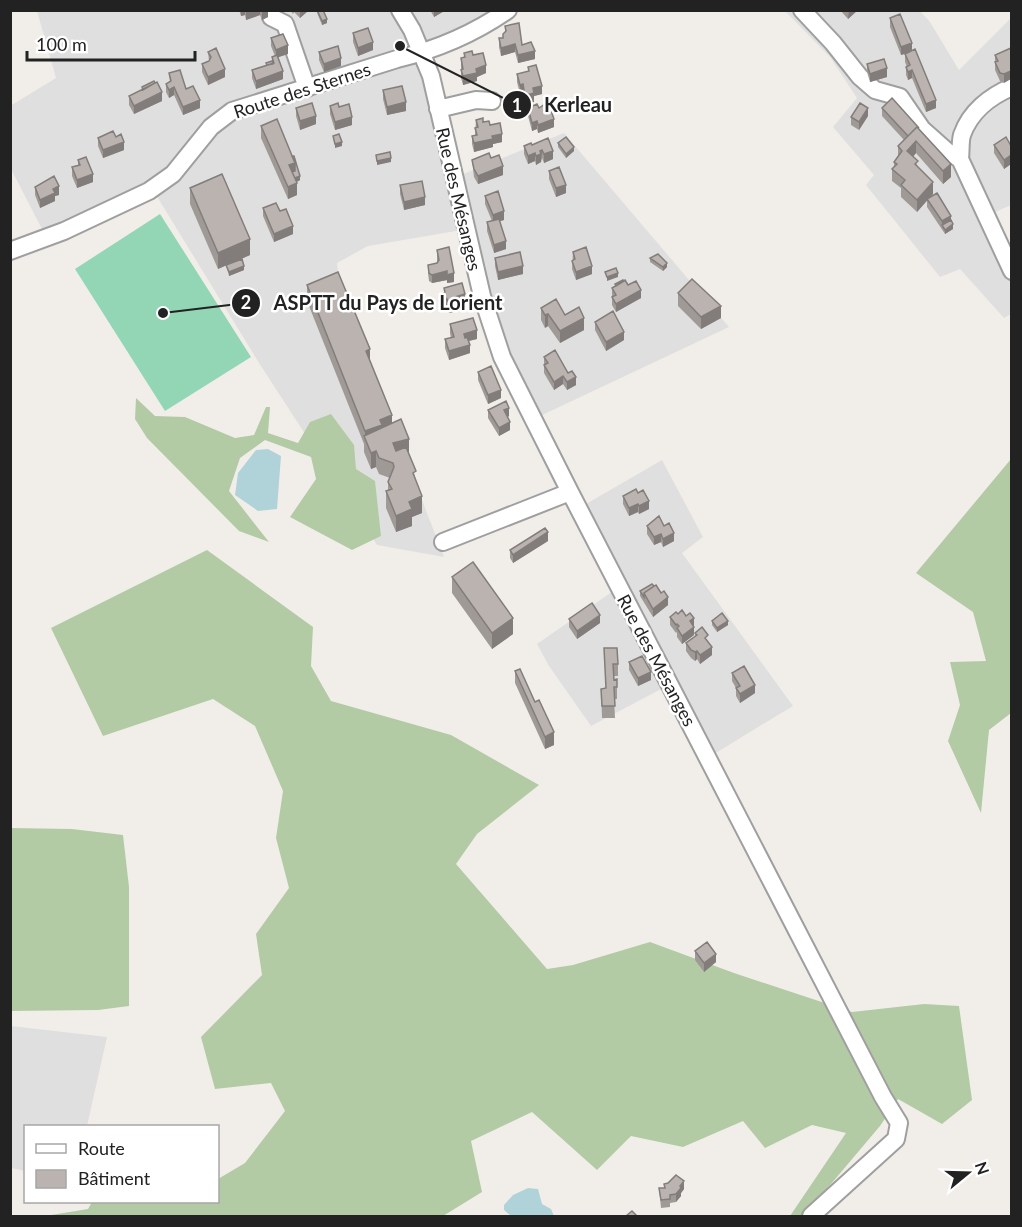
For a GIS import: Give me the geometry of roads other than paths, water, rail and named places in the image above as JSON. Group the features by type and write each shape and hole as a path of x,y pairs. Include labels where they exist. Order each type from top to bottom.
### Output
{"street":[{"name":"Rue des Mésanges","path":"400,10 412,30 430,76 471,253 502,357 883,1097 899,1123 896,1139 811,1216"},
{"name":"Route des Sternes","path":"10,251 64,231 149,191 173,174 211,127 232,111 421,53 470,32 508,10"},
{"path":"802,10 833,43 860,77 875,90 900,97 922,129 949,153 960,159"},
{"path":"271,17 285,24 307,87"},
{"path":"1011,87 996,94 979,108 969,121 962,136 960,159 1011,271"},
{"path":"438,109 476,100 492,101"},
{"path":"443,542 570,492"}],"water":[{"path":"268,449 281,456 277,509 258,511 235,495 238,473 256,450"},
{"path":"528,1188 538,1189 542,1204 551,1209 554,1216 511,1216 504,1210 504,1205 513,1195"}],"place":[{"name":"Kerleau","path":"400,46"},
{"name":"ASPTT du Pays de Lorient","path":"163,313"}]}
